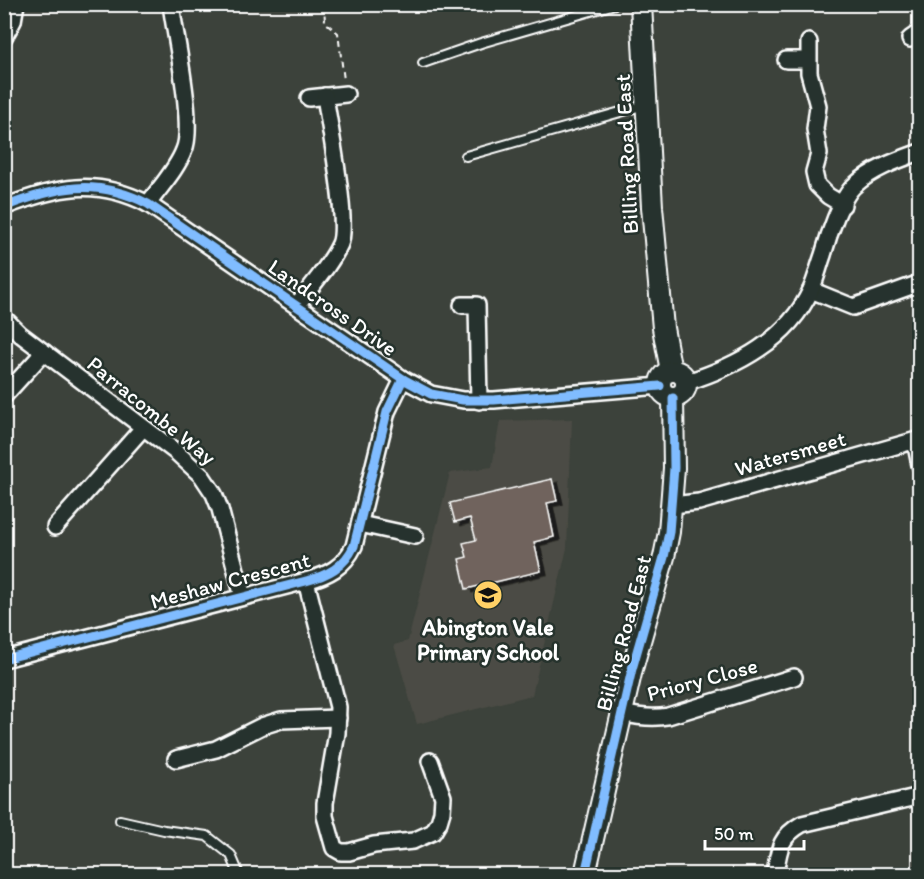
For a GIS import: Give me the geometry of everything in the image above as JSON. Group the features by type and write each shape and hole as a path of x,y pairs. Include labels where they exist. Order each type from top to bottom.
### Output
{"street":[{"path":"4,37 13,21 16,4"},
{"path":"148,204 184,152 187,140 188,122 171,4"},
{"name":"Billing Road East","path":"585,874 632,669 664,557 672,505 673,384 663,328 657,269 641,4"},
{"path":"809,42 809,73 818,106 815,129 819,154 814,172 817,185 828,196 843,205"},
{"path":"786,60 808,60"},
{"path":"309,98 346,94"},
{"path":"297,305 332,257 342,236 342,211 325,96"},
{"name":"Landcross Drive","path":"4,207 41,193 76,188 121,192 148,204 403,379 431,394 448,398 479,400 673,384 734,363 770,342 797,314 811,290 827,239 854,186 883,166 920,152"},
{"path":"811,290 854,307 920,283"},
{"path":"476,305 479,400"},
{"name":"Parracombe Way","path":"4,318 20,334 184,459 202,476 220,509 243,597"},
{"path":"4,396 44,352"},
{"name":"Meshaw Crescent","path":"4,659 306,581 332,572 345,561 354,546 387,412 403,379"},
{"path":"56,527 143,428"},
{"path":"917,440 920,465"},
{"name":"Watersmeet","path":"672,505 699,502 917,440"},
{"path":"360,524 416,536"},
{"path":"306,581 336,697 338,718 325,803 329,834 334,848 341,852 349,852 374,845 413,841 433,832 442,812 443,797 430,761"},
{"name":"Priory Close","path":"622,713 639,718 669,716 794,677"},
{"path":"176,759 216,749 262,726 281,720 338,718"},
{"path":"775,874 782,842 790,831 802,824 920,796"}],"lane":[{"path":"423,63 481,43 615,4"},
{"path":"466,156 646,105"},
{"path":"120,820 164,830 207,836 231,855 239,874"}],"path":[{"path":"324,4 325,22 338,33 346,94"}],"shaded area":[{"name":"Abington Vale Primary School","path":"572,419 567,548 532,695 417,724 394,645 408,641 450,473 492,467 500,421"}],"building":[{"path":"552,479 557,501 547,503 554,537 534,542 541,571 466,589 459,559 467,557 463,543 476,540 470,518 455,522 450,503"}],"cycle path":[{"path":"4,207 41,194 76,188 110,190 148,204 403,379 431,394 463,400 494,400 660,386"},
{"path":"4,659 306,581 321,576 340,565 354,546 387,412 403,379"},
{"path":"585,874 632,669 669,532 674,468 673,398"}],"place":[{"name":"Abington Vale Primary School","path":"488,595"}]}
